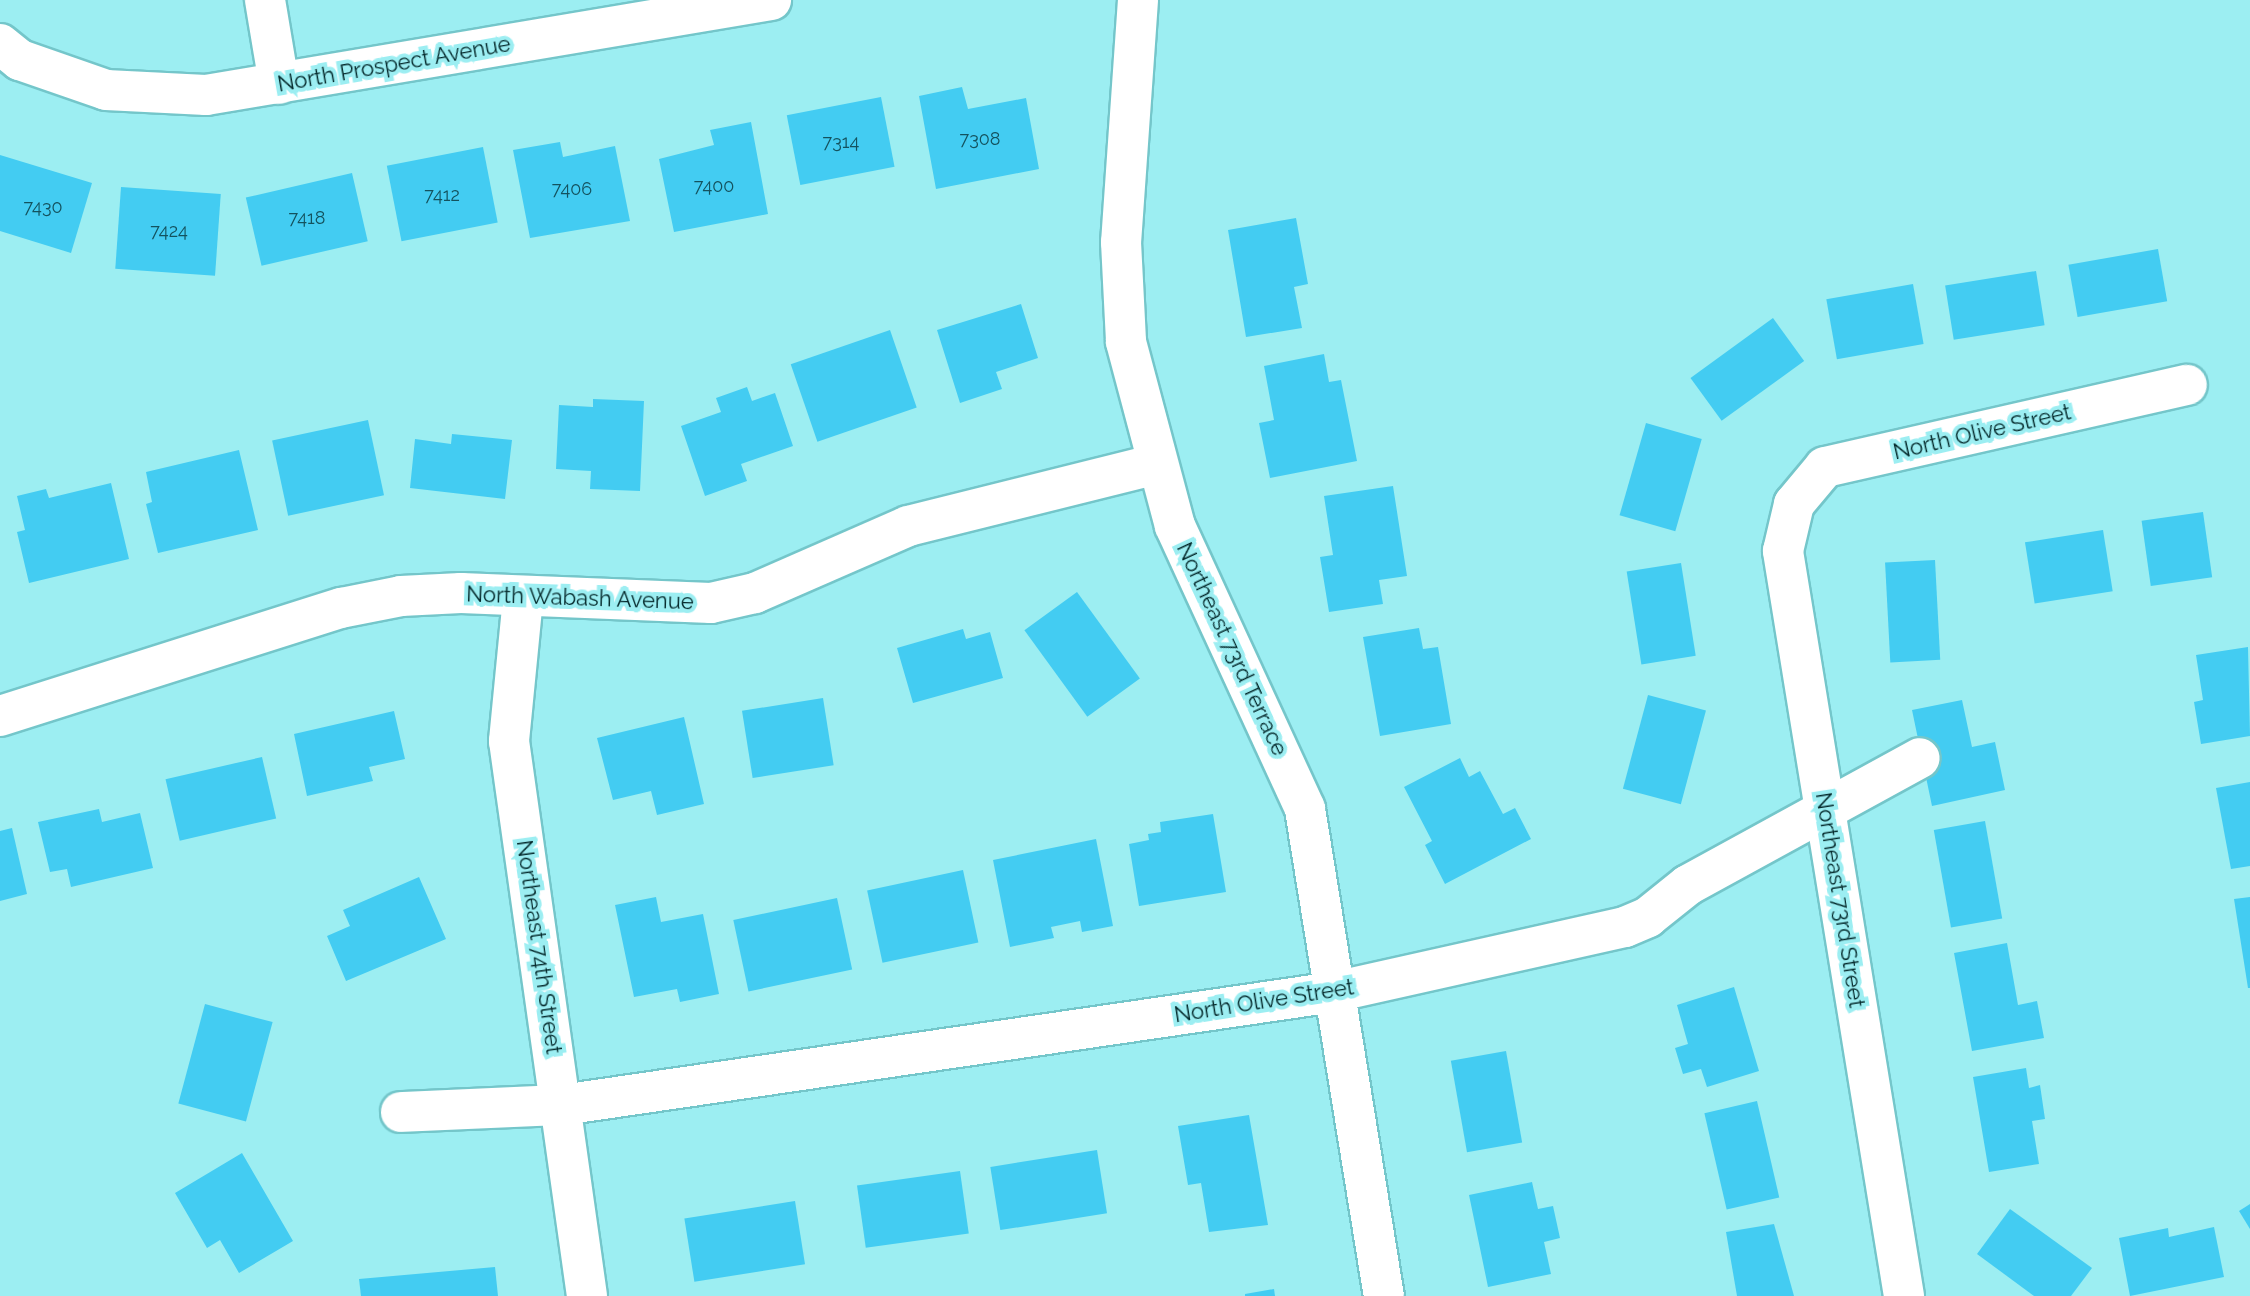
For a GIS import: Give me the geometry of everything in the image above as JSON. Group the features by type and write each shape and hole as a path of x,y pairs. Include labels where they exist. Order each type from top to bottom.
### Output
{"street":[{"path":"265,0 279,84"},
{"name":"North Prospect Avenue","path":"10,52 106,90 206,95 771,0"},
{"name":"Northeast 73rd Terrace","path":"1138,0 1120,292 1156,464 1175,526 1305,809 1384,1296"},
{"name":"North Olive Street","path":"1794,504 1825,467 2187,385"},
{"name":"North Wabash Avenue","path":"0,716 341,608 401,596 711,603 755,593 908,526 1156,464"},
{"name":"Northeast 73rd Street","path":"1794,504 1783,551 1904,1296"},
{"name":"Northeast 74th Street","path":"523,598 509,741 587,1296"},
{"name":"North Olive Street","path":"401,1112 562,1105 1334,992 1625,927 1648,917 1688,885 1920,758"}],"building":[{"path":"962,87 968,109 1026,98 1039,169 936,189 919,96"},
{"path":"881,97 895,167 800,185 787,115"},
{"path":"751,122 768,214 674,232 659,159 714,145 710,130"},
{"path":"560,142 563,157 615,146 630,221 530,238 513,150"},
{"path":"483,147 498,223 401,241 387,166"},
{"path":"0,155 92,183 71,253 0,231"},
{"path":"352,173 368,241 262,266 246,198"},
{"path":"121,187 221,194 215,276 115,269"},
{"path":"1296,218 1308,284 1294,287 1302,328 1246,337 1228,230"},
{"path":"2158,249 2167,301 2078,317 2068,265"},
{"path":"2036,271 2045,325 1954,340 1945,285"},
{"path":"1913,284 1924,344 1837,359 1826,299"},
{"path":"1021,304 1038,358 996,372 1002,389 960,403 937,330"},
{"path":"1773,318 1804,361 1722,421 1690,378"},
{"path":"890,330 917,408 817,442 791,364"},
{"path":"1324,354 1329,382 1341,380 1357,461 1270,478 1259,423 1274,420 1264,366"},
{"path":"747,387 752,401 775,393 793,446 741,464 747,481 705,496 681,426 721,412 716,398"},
{"path":"593,399 644,401 640,491 590,489 591,471 556,469 559,405 593,407"},
{"path":"368,420 384,495 288,516 272,440"},
{"path":"1646,423 1702,439 1675,531 1620,515"},
{"path":"452,434 512,440 505,499 410,488 415,439 451,444"},
{"path":"239,450 258,530 158,553 146,504 152,502 146,472"},
{"path":"111,483 129,559 29,583 17,532 25,530 17,496 46,489 49,498"},
{"path":"1393,486 1407,576 1379,580 1383,604 1329,612 1320,557 1333,555 1324,496"},
{"path":"2203,512 2212,577 2151,586 2142,521"},
{"path":"2103,530 2113,591 2035,604 2025,542"},
{"path":"1935,560 1940,660 1890,662 1885,563"},
{"path":"1681,563 1696,656 1641,664 1627,572"},
{"path":"1077,592 1140,679 1087,717 1024,630"},
{"path":"1419,628 1423,649 1438,647 1451,724 1380,736 1363,637"},
{"path":"963,629 966,639 990,632 1003,678 913,703 897,648"},
{"path":"2248,647 2250,736 2201,744 2194,702 2203,700 2196,655"},
{"path":"1648,695 1706,711 1681,804 1623,789"},
{"path":"823,698 834,765 753,778 742,711"},
{"path":"1962,700 1972,747 1995,742 2005,790 1932,806 1912,710"},
{"path":"394,711 405,759 369,767 373,781 307,796 294,734"},
{"path":"684,717 704,804 657,815 651,791 613,800 597,738"},
{"path":"262,757 276,818 180,841 166,779"},
{"path":"1460,758 1469,777 1480,771 1503,814 1515,808 1531,839 1445,884 1425,845 1432,841 1404,787"},
{"path":"2250,782 2250,866 2231,869 2216,788"},
{"path":"99,809 102,822 140,813 153,868 71,887 67,869 50,872 38,822"},
{"path":"1213,814 1226,892 1139,906 1129,844 1149,840 1148,834 1161,832 1160,822"},
{"path":"1985,821 2002,918 1951,928 1934,830"},
{"path":"12,828 27,894 0,901 0,831"},
{"path":"1096,839 1113,926 1082,932 1080,921 1051,927 1054,938 1010,947 993,860"},
{"path":"963,870 978,942 883,963 867,890"},
{"path":"419,877 446,939 346,981 327,936 350,926 343,910"},
{"path":"656,897 661,922 703,914 719,994 680,1002 677,989 634,997 615,905"},
{"path":"2250,897 2250,988 2248,988 2234,899"},
{"path":"837,898 852,969 748,991 733,920"},
{"path":"2007,943 2018,1005 2037,1001 2044,1038 1972,1051 1954,953"},
{"path":"1734,987 1759,1071 1707,1087 1701,1069 1683,1074 1675,1048 1688,1044 1677,1005"},
{"path":"205,1004 273,1022 246,1122 178,1103"},
{"path":"1506,1051 1522,1143 1467,1152 1451,1061"},
{"path":"2026,1068 2029,1088 2040,1085 2045,1119 2032,1121 2039,1164 1989,1172 1973,1077"},
{"path":"1757,1101 1779,1197 1727,1210 1704,1113"},
{"path":"1249,1115 1268,1225 1209,1232 1201,1183 1188,1185 1178,1126"},
{"path":"1097,1150 1107,1213 1000,1230 990,1167"},
{"path":"242,1153 293,1241 239,1273 220,1240 207,1248 175,1193"},
{"path":"960,1171 969,1233 866,1248 857,1185"},
{"path":"1532,1182 1538,1209 1553,1206 1560,1238 1544,1242 1551,1274 1488,1287 1469,1195"},
{"path":"795,1201 805,1264 694,1282 684,1219"},
{"path":"2250,1204 2250,1229 2239,1211"},
{"path":"2010,1209 2092,1268 2071,1296 2034,1296 1977,1254"},
{"path":"1774,1224 1794,1296 1737,1296 1726,1232"},
{"path":"2214,1227 2224,1277 2130,1296 2119,1238 2168,1228 2169,1237"},
{"path":"495,1267 498,1296 361,1296 359,1279"},
{"path":"1274,1289 1275,1296 1245,1296 1245,1294"}]}
